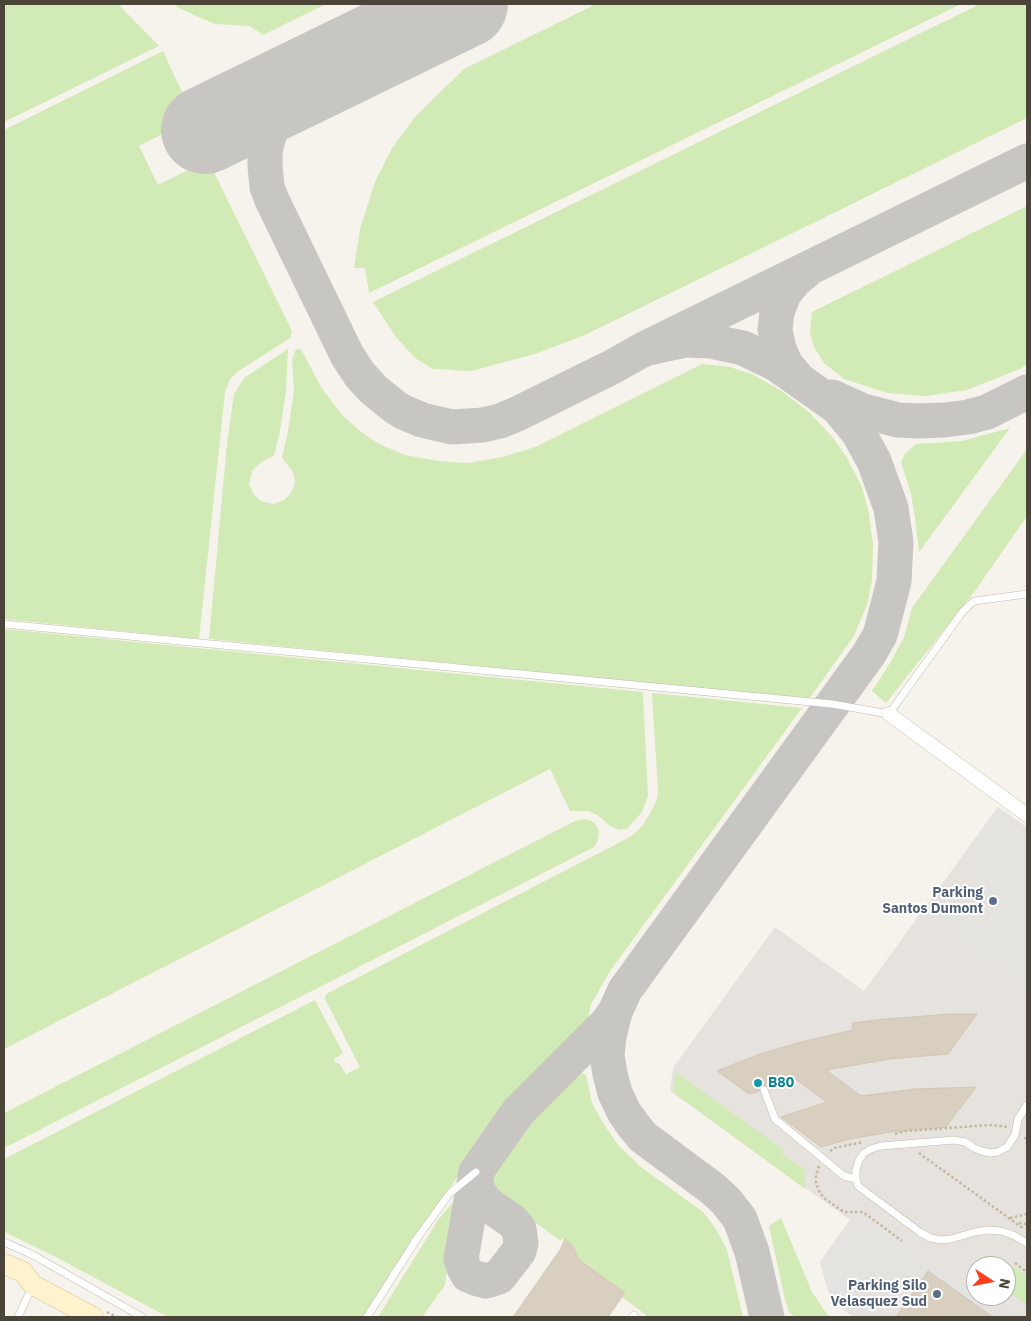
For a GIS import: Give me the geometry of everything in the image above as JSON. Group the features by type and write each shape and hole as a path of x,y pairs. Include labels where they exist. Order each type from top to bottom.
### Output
{"street":[{"path":"889,714 1027,815"},
{"path":"4,1264 23,1272 34,1285 93,1317"},
{"path":"4,1277 22,1285 34,1285"}],"lane":[{"path":"4,624 832,704 889,714 963,611 974,601 1027,594"},
{"path":"764,1090 775,1119 844,1176 856,1179"},
{"path":"1027,1105 1018,1119 1015,1135 1007,1147 998,1152 982,1151 965,1142 954,1140 881,1146 864,1153 859,1160 856,1170 858,1186 931,1238 951,1239 988,1230 1001,1231 1027,1243"},
{"path":"368,1317 418,1237 450,1193 476,1172"},
{"path":"4,1242 33,1255 142,1317"},
{"path":"18,1317 34,1285"}],"path":[{"path":"1017,1128 990,1125 906,1131 894,1134 1027,1231"},
{"path":"871,1140 834,1148 830,1151 818,1168 816,1183 819,1192 824,1198 844,1212 862,1212 902,1240"},
{"path":"1010,1218 1027,1214"},
{"path":"1017,1223 1027,1224"},
{"path":"1016,1264 1027,1272"}],"shaded area":[{"path":"998,807 1027,828 1027,1317 853,1317 831,1301 820,1262 850,1220 670,1091 673,1068 775,927 864,991"},
{"name":"Parking Santos Dumont","path":"998,807 1027,828 1027,995 940,928 979,874 959,861"},
{"path":"864,1216 958,1283 966,1283 966,1306 1003,1306 1017,1317 853,1317 831,1301 820,1262 850,1220"}],"green space":[{"path":"4,4 118,4 159,46 4,122"},
{"path":"174,4 326,4 263,35 250,26 215,24"},
{"path":"596,4 961,4 369,293 365,268 354,268 360,229 375,182 392,148 415,117 464,69"},
{"path":"980,4 1027,4 1027,118 585,335 535,354 471,371 433,369 415,358 396,337 373,302"},
{"path":"163,51 194,118 139,146 158,185 208,160 292,331 290,338 237,372 230,379 225,392 199,639 4,619 4,130"},
{"path":"1027,206 1027,364 1020,369 967,390 925,396 887,393 844,379 824,363 814,347 810,332 812,312"},
{"path":"288,349 286,391 274,456 261,462 252,471 249,484 254,495 261,501 273,504 284,500 291,493 295,483 293,472 282,458 294,390 292,360 297,349 302,351 321,387 342,415 379,444 405,455 439,461 468,463 503,457 535,447 702,364 730,367 754,375 783,392 810,413 834,439 847,458 862,487 869,514 873,545 872,580 867,605 854,636 809,699 209,639 227,443 234,394 244,378"},
{"path":"1010,428 919,552 911,494 901,462 905,454 916,444 962,441"},
{"path":"1027,449 1027,516 975,591 886,703 872,691 904,637 912,608"},
{"path":"4,629 643,692 648,796 642,812 627,829 619,830 610,826 598,815 588,811 570,811 550,769 4,1049"},
{"path":"652,693 802,708 610,971 591,1004 587,1026 506,1109 414,1238 364,1317 168,1317 50,1254 4,1232 4,1159 315,1000 343,1053 334,1059 335,1063 339,1063 346,1074 360,1067 325,999 326,994 630,837 642,826 657,799 658,790"},
{"path":"586,819 595,823 599,831 598,840 594,847 4,1148 4,1113 575,821"},
{"path":"577,1072 586,1075 592,1103 618,1145 641,1167 703,1212 716,1229 727,1250 743,1317 645,1317 646,1315 622,1297 625,1293 578,1259 573,1246 565,1239 559,1240 495,1193 489,1183 490,1174 495,1165 528,1121"},
{"path":"675,1072 784,1150 782,1154 804,1169 805,1189 674,1093"},
{"path":"456,1199 445,1285 422,1317 378,1317 438,1220"},
{"path":"781,1218 812,1292 829,1317 795,1317 789,1312 769,1226"},
{"path":"1016,1268 1027,1276 1027,1305 1016,1297"}],"building":[{"name":"B80","path":"950,1014 977,1014 948,1054 890,1059 826,1070 861,1096 915,1089 976,1087 946,1127 890,1132 850,1139 821,1147 781,1117 827,1102 794,1078 768,1087 763,1085 759,1091 749,1094 717,1071 760,1054 853,1030 852,1023"},
{"path":"565,1239 573,1246 578,1259 625,1293 608,1317 513,1317 560,1250"},
{"name":"Parking Silo Velasquez Sud","path":"928,1271 966,1298 966,1306 977,1306 993,1317 896,1317"}],"taxiway":[{"path":"280,94 265,151 267,187 347,355 360,375 374,390 395,407 422,420 452,427 483,425 517,414 644,349 1027,161"},
{"path":"798,379 786,365 779,349 775,330 777,312 784,294 795,280 805,272"},
{"path":"644,349 686,340 710,341 743,348 776,364 837,407 858,432 874,461 891,508 896,542 894,581 880,635 869,654 625,990 615,1012 609,1036 607,1055 615,1093 633,1125 643,1137 713,1189 726,1201 740,1219 752,1252 767,1317"},
{"path":"832,397 863,411 898,420 917,421 945,420 987,412 1027,392"},
{"path":"476,1172 476,1185 480,1194 486,1203 512,1221 519,1229 521,1243 519,1251 499,1277 486,1281 468,1275 461,1259 476,1172 518,1112 606,1024 615,1012"}],"runway":[{"path":"205,130 464,4"}],"place":[{"name":"Parking Santos Dumont","path":"993,901"},
{"name":"B80","path":"758,1083"},
{"name":"Parking Silo Velasquez Sud","path":"937,1294"}]}
